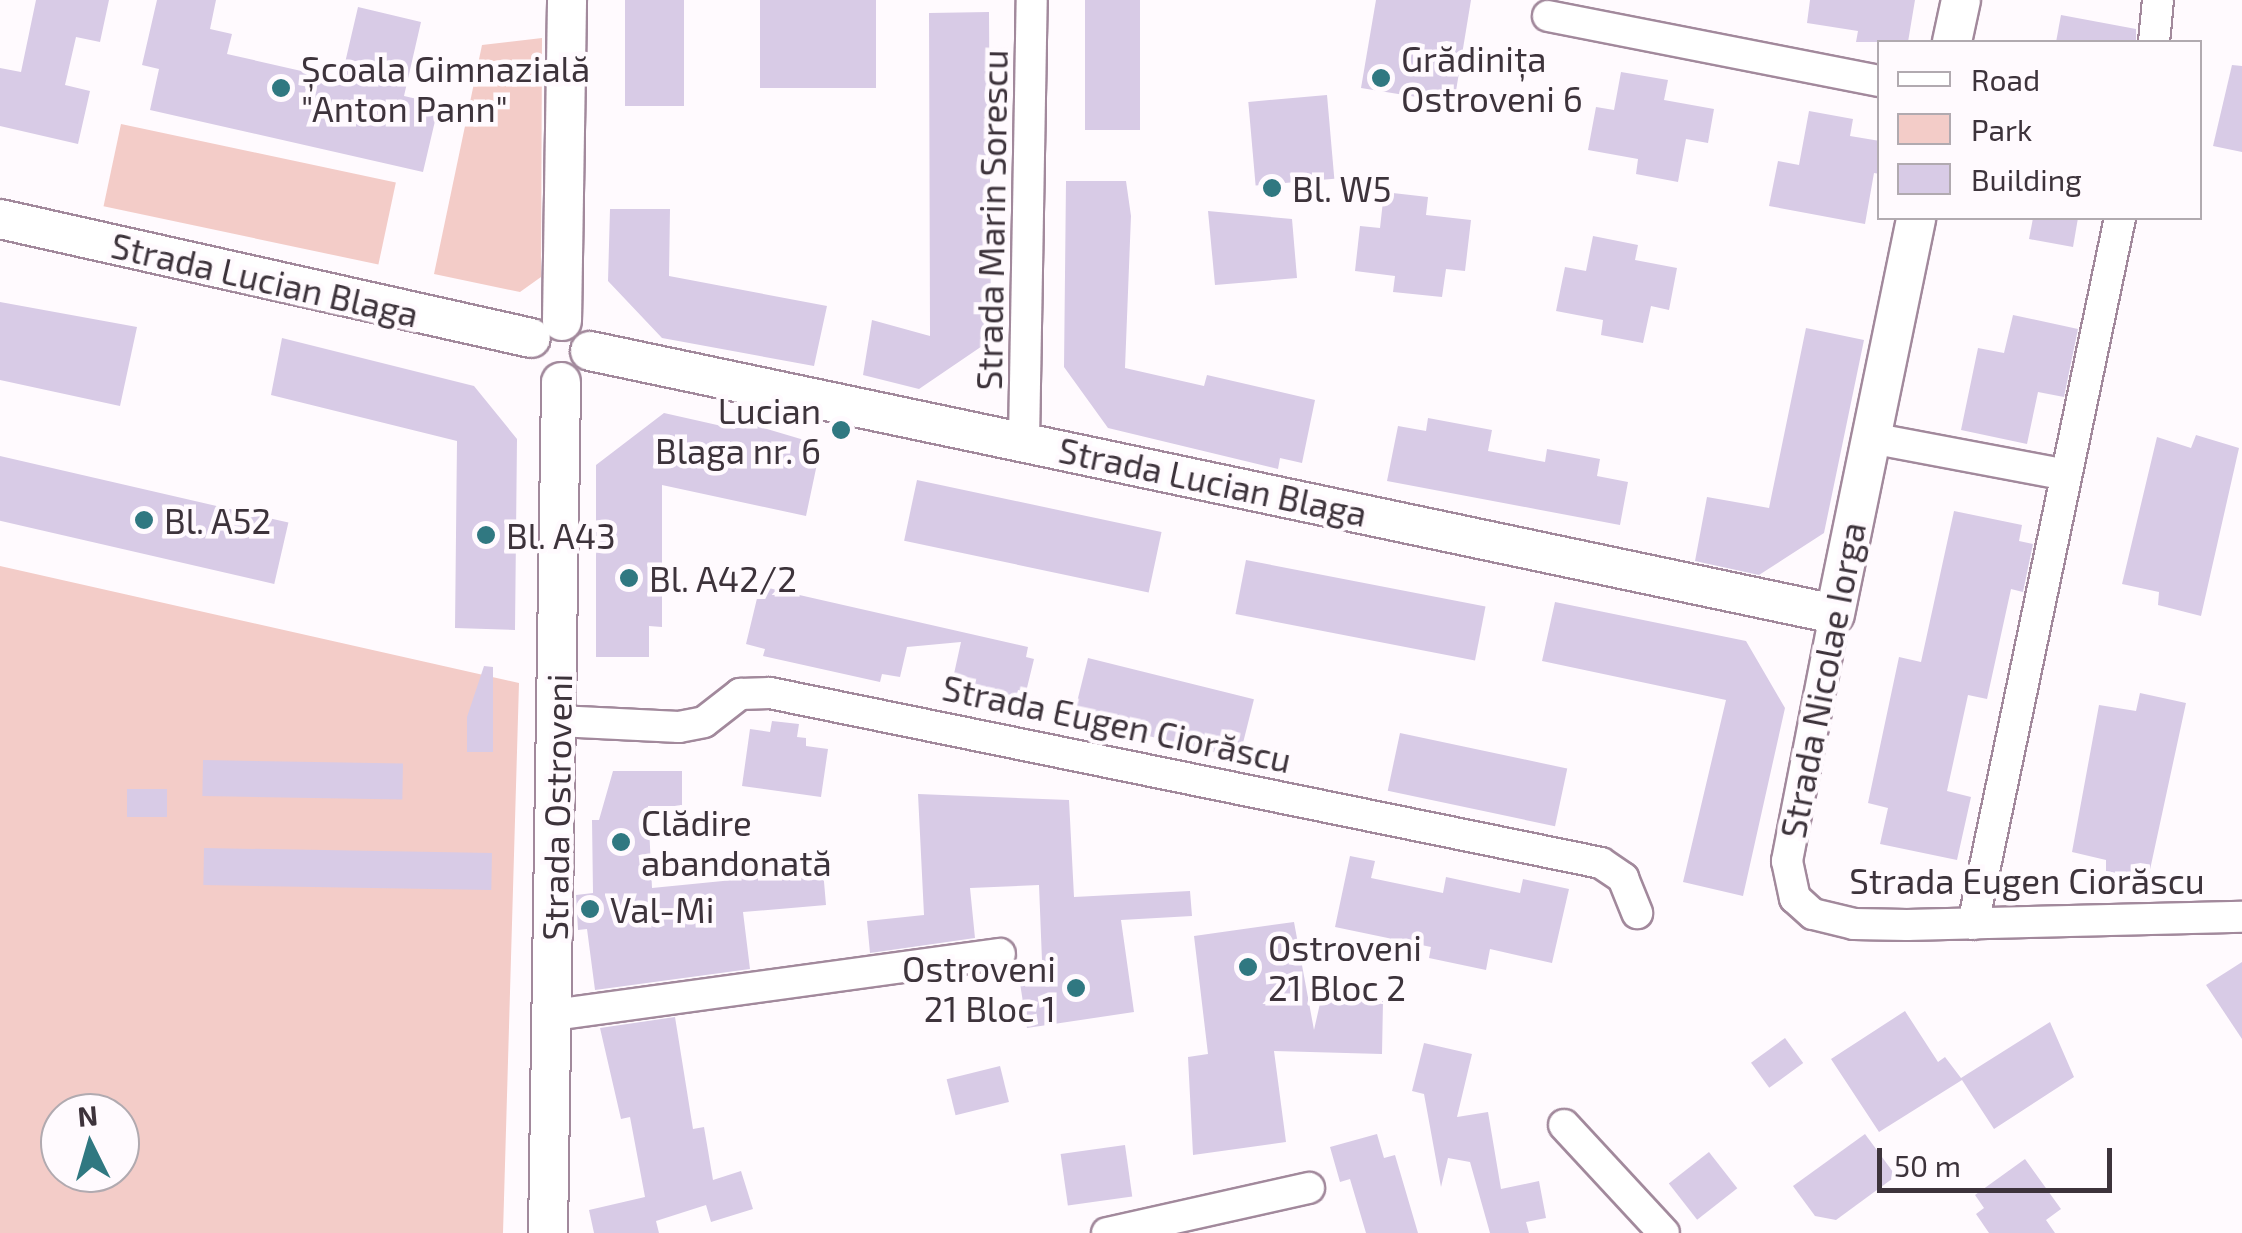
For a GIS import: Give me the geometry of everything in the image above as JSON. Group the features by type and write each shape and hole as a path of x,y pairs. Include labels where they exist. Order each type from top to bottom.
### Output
{"street":[{"path":"547,329 582,330 590,351 585,369 561,382 543,378 531,364 547,329 567,0"},
{"name":"Strada Marin Sorescu","path":"1024,441 1032,0"},
{"path":"1952,40 1961,0"},
{"path":"2154,40 2158,0"},
{"path":"1548,16 1877,80"},
{"name":"Strada Lucian Blaga","path":"0,219 547,329"},
{"name":"Strada Nicolae Iorga","path":"1812,914 1795,898 1787,861 1916,220"},
{"path":"1972,924 2120,220"},
{"name":"Strada Lucian Blaga","path":"590,351 1835,614"},
{"name":"Strada Ostroveni","path":"548,1233 561,382"},
{"path":"1871,438 2066,475"},
{"name":"Strada Eugen Ciorăscu","path":"558,722 679,727 704,722 740,694 788,696 1601,863 1624,878 1637,913"},
{"name":"Strada Eugen Ciorăscu","path":"1812,914 1854,924 2242,917"},
{"path":"553,1016 1000,954"},
{"path":"1564,1125 1664,1233"},
{"path":"1107,1233 1309,1188"}],"green space":[{"path":"542,38 541,277 520,292 434,274 482,45"},
{"path":"121,124 396,182 378,265 104,206"},
{"path":"0,566 519,683 503,1233 0,1233"}],"building":[{"path":"36,0 109,0 100,42 76,37 65,85 90,91 78,144 0,126 0,68 21,72"},
{"name":"Școala Gimnazială \"Anton Pann\"","path":"157,0 216,0 210,29 232,34 227,54 341,80 358,7 421,22 404,96 439,104 423,172 150,110 159,69 142,65"},
{"path":"625,0 684,0 684,106 625,106"},
{"path":"760,0 876,0 876,88 760,88"},
{"path":"1085,0 1140,0 1140,130 1085,130"},
{"path":"1376,0 1471,0 1454,103 1361,88"},
{"path":"1810,0 1915,0 1908,40 1856,42 1858,31 1807,23"},
{"path":"989,12 991,340 919,389 863,375 872,320 930,336 929,13"},
{"path":"2061,15 2136,29 2136,40 2056,40"},
{"path":"2232,65 2242,66 2242,152 2213,146"},
{"path":"1621,72 1668,80 1664,100 1714,109 1708,143 1686,139 1678,182 1636,174 1638,159 1588,150 1596,107 1614,110"},
{"path":"1327,95 1334,179 1256,186 1248,102"},
{"path":"1809,111 1853,119 1850,136 1877,140 1877,174 1874,173 1865,224 1769,206 1778,161 1799,165"},
{"path":"1066,181 1126,181 1131,216 1125,368 1204,386 1207,375 1315,400 1302,463 1280,458 1278,469 1108,428 1064,367"},
{"path":"1384,192 1428,197 1426,215 1471,220 1465,271 1446,269 1442,297 1393,292 1395,276 1355,271 1360,226 1380,228"},
{"path":"610,209 670,209 669,276 827,306 814,366 662,338 608,281"},
{"path":"1208,211 1292,219 1297,278 1215,285"},
{"path":"2033,220 2078,220 2073,247 2029,239"},
{"path":"1593,236 1638,245 1635,260 1677,268 1669,310 1651,306 1643,343 1601,335 1603,320 1556,311 1565,267 1586,271"},
{"path":"0,302 137,327 120,406 0,380"},
{"path":"2013,315 2078,329 2064,397 2038,392 2027,444 1961,430 1978,348 2004,353"},
{"path":"1806,328 1864,340 1824,533 1759,575 1695,561 1707,497 1769,508"},
{"name":"Bl. A43","path":"282,338 474,386 517,439 515,630 455,628 457,441 271,395"},
{"name":"Bl. A42/2","path":"664,413 735,429 737,420 821,445 806,516 662,485 662,627 649,626 649,657 596,657 596,465"},
{"path":"1428,418 1492,430 1488,451 1545,462 1547,449 1600,459 1597,476 1628,482 1620,525 1387,481 1398,426 1426,431"},
{"path":"2196,435 2239,448 2201,616 2158,605 2159,592 2122,584 2157,437 2191,448"},
{"name":"Bl. A52","path":"0,456 288,523 274,584 0,521"},
{"path":"917,480 1162,532 1149,593 904,541"},
{"path":"1954,511 2022,525 2019,541 2033,544 2023,592 2011,589 1987,699 1968,695 1947,791 1971,797 1957,860 1880,844 1888,808 1868,803 1899,657 1921,662"},
{"path":"1246,560 1486,607 1475,661 1236,614"},
{"path":"760,586 1028,647 1026,657 1034,659 1026,692 1018,690 1016,698 952,683 961,642 907,647 900,677 882,674 880,682 763,656 765,649 746,644"},
{"path":"1555,602 1746,641 1785,708 1743,896 1683,882 1726,700 1542,661"},
{"path":"1088,658 1254,699 1239,759 1073,717"},
{"path":"484,666 493,667 493,752 467,752 467,717"},
{"path":"2140,693 2186,703 2148,879 2106,871 2106,860 2072,852 2099,705 2136,711"},
{"path":"772,721 799,724 797,737 806,738 806,746 828,749 821,797 742,786 750,729 770,732"},
{"path":"1400,733 1567,769 1555,826 1388,791"},
{"path":"203,760 403,763 402,799 202,796"},
{"path":"613,771 682,771 682,806 648,806 652,888 733,880 731,866 822,858 826,905 743,912 750,969 595,990 587,929 578,930 576,895 593,893 592,820 599,820"},
{"path":"127,789 167,789 167,817 127,817"},
{"path":"918,794 1069,800 1074,897 1190,891 1192,916 1121,920 1134,1012 1027,1028 1017,964 1042,961 1039,885 970,888 975,938 870,953 867,921 924,915"},
{"path":"204,848 492,853 491,890 203,885"},
{"path":"1350,856 1375,861 1371,878 1443,893 1446,877 1520,893 1523,879 1569,889 1552,963 1490,949 1486,970 1429,958 1431,947 1335,927"},
{"path":"1294,922 1314,1030 1321,999 1383,1001 1382,1054 1274,1051 1286,1142 1193,1155 1188,1057 1208,1054 1194,936"},
{"path":"2242,962 2242,1039 2206,985"},
{"path":"1905,1011 1938,1062 1945,1057 1961,1078 2050,1022 2074,1077 1994,1129 1962,1080 1879,1132 1831,1059"},
{"path":"675,1017 693,1129 704,1127 713,1180 741,1171 753,1209 711,1222 706,1205 656,1221 659,1233 594,1233 589,1210 645,1197 630,1117 621,1119 600,1028"},
{"path":"1785,1038 1803,1063 1769,1088 1751,1063"},
{"path":"1424,1043 1472,1054 1457,1117 1488,1112 1501,1189 1539,1181 1546,1218 1526,1222 1529,1233 1490,1233 1470,1162 1448,1158 1441,1187 1424,1094 1412,1091"},
{"path":"1000,1066 1009,1102 956,1115 947,1079"},
{"path":"1377,1134 1384,1158 1395,1155 1418,1233 1366,1233 1350,1179 1340,1182 1330,1147"},
{"path":"1865,1134 1896,1176 1836,1220 1815,1216 1793,1186"},
{"path":"1125,1145 1132,1196 1068,1206 1061,1154"},
{"path":"1709,1152 1737,1188 1697,1220 1669,1183"},
{"path":"2025,1159 2061,1209 2046,1220 2055,1233 1989,1233 1976,1214 1984,1208 1975,1195"}],"place":[{"name":"Grădinița Ostroveni 6","path":"1381,78"},
{"name":"Școala Gimnazială \"Anton Pann\"","path":"281,88"},
{"name":"Bl. W5","path":"1272,188"},
{"name":"Lucian Blaga nr. 6","path":"841,430"},
{"name":"Bl. A52","path":"144,520"},
{"name":"Bl. A43","path":"486,535"},
{"name":"Bl. A42/2","path":"629,578"},
{"name":"Clădire abandonată","path":"621,842"},
{"name":"Val-Mi","path":"590,909"},
{"name":"Ostroveni 21 Bloc 2","path":"1248,967"},
{"name":"Ostroveni 21 Bloc 1","path":"1076,988"}]}
